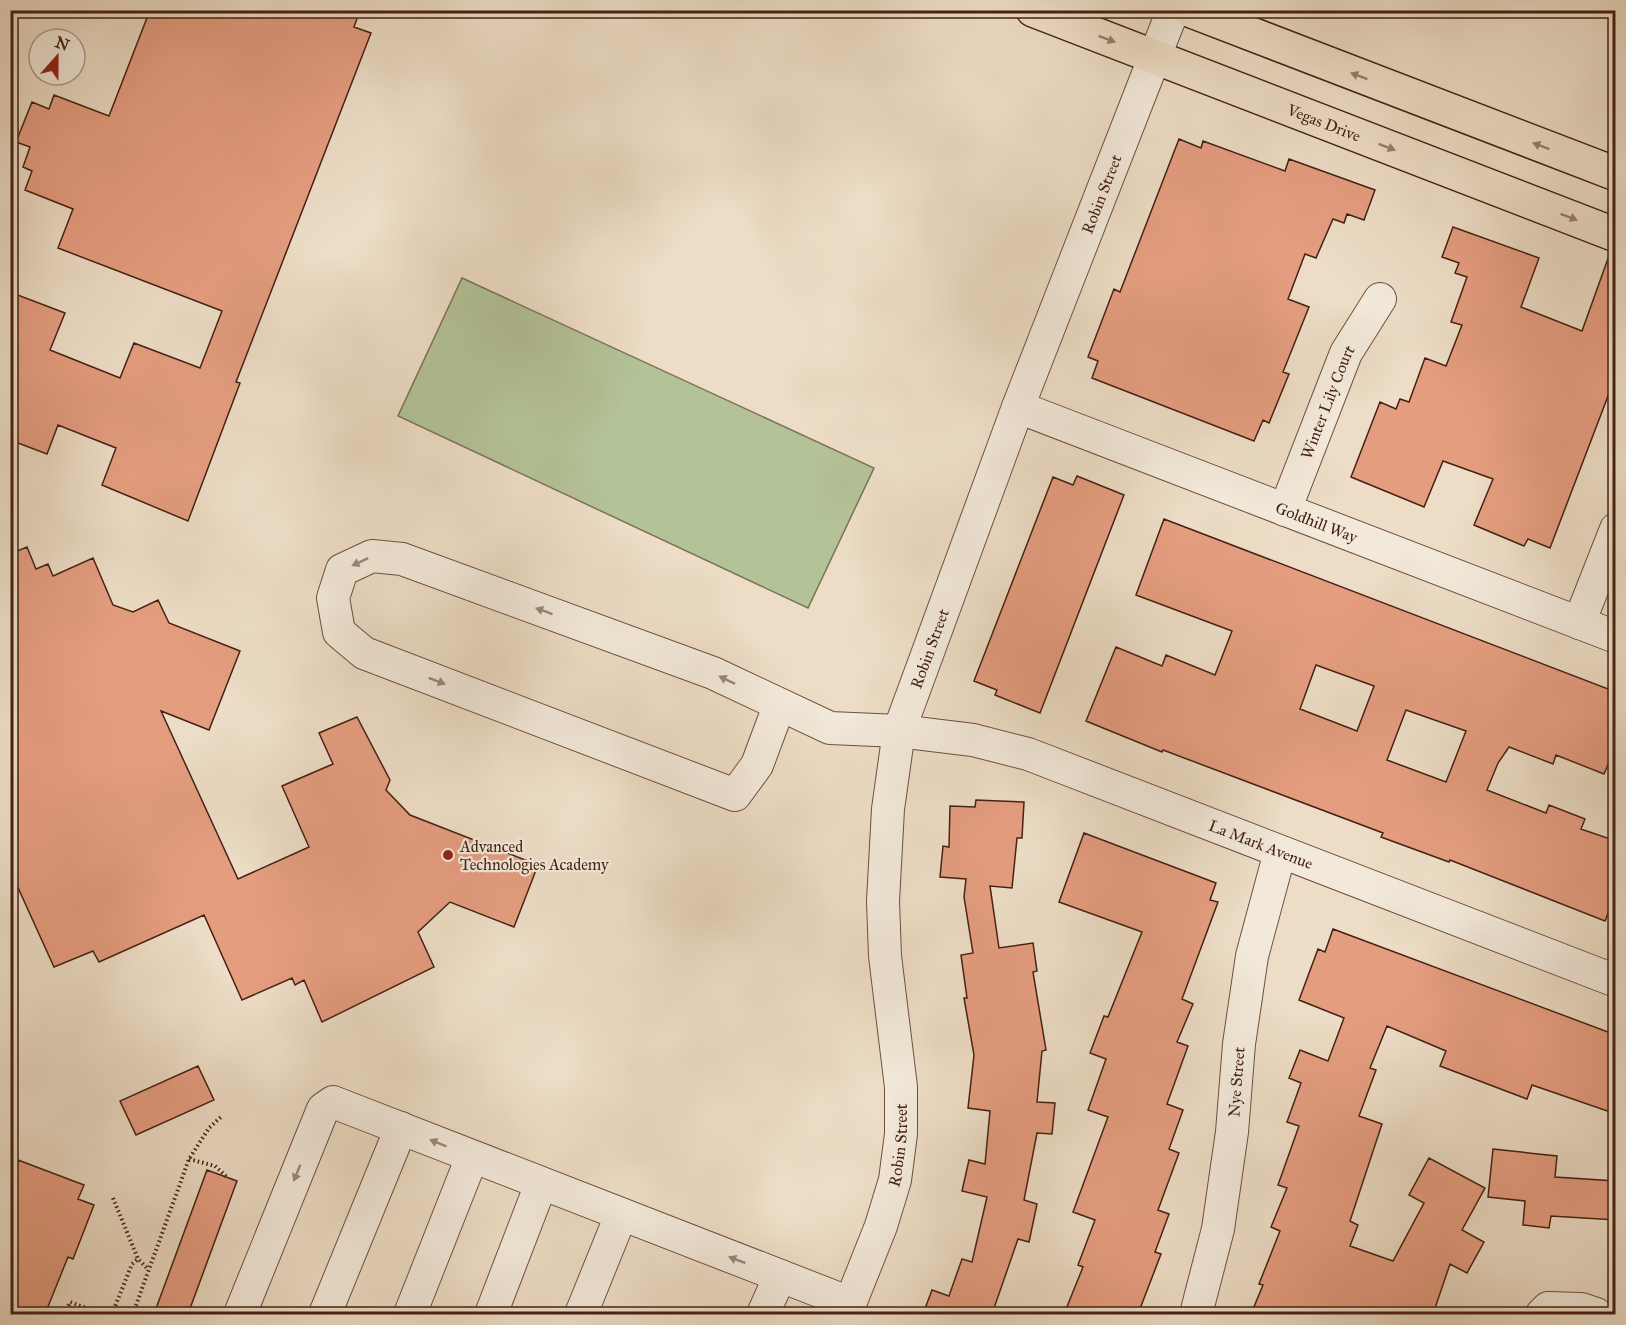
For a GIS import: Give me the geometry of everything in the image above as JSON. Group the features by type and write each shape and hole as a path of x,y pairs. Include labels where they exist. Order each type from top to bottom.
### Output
{"main road":[{"name":"Vegas Drive","path":"1033,10 1616,235"},
{"path":"1189,10 1616,174"}],"street":[{"name":"Robin Street","path":"848,1309 881,1227 895,1180 901,1134 901,1087 885,956 883,901 888,809 899,731 1018,407 1173,10"},
{"name":"Winter Lily Court","path":"1285,510 1346,353 1380,299"},
{"name":"Goldhill Way","path":"1018,407 1616,637"},
{"path":"1579,623 1616,529"},
{"name":"La Mark Avenue","path":"779,706 757,765 735,795 364,653 339,632 333,598 342,570 372,556 402,559 712,673 830,728 899,731 973,740 1028,754 1616,981"},
{"name":"Nye Street","path":"1196,1314 1218,1229 1233,1132 1239,1044 1252,956 1280,852"},
{"path":"240,1314 322,1109 333,1102 780,1276 848,1309"},
{"path":"325,1314 401,1128"},
{"path":"410,1314 472,1157"},
{"path":"491,1314 541,1184"},
{"path":"581,1314 621,1215"},
{"path":"763,1314 780,1276"},
{"path":"1545,1311 1581,1309 1596,1314"}],"path":[{"path":"137,1314 135,1308 148,1269 189,1159 209,1128 222,1116"},
{"path":"189,1159 214,1166 228,1178"},
{"path":"113,1198 138,1259 148,1269"},
{"path":"112,1314 132,1264 138,1259"},
{"path":"65,1314 70,1302 102,1314"}],"green space":[{"path":"462,278 874,468 808,608 398,416"}],"building":[{"path":"150,10 360,10 354,27 371,33 236,382 240,383 188,521 102,485 116,448 58,425 47,454 10,440 10,292 65,313 50,350 120,378 134,343 200,368 222,311 58,248 73,209 25,190 32,171 23,167 30,147 16,142 32,102 49,109 54,95 109,116"},
{"path":"1179,139 1201,148 1203,141 1285,171 1289,159 1375,190 1364,220 1347,214 1344,223 1333,219 1316,258 1305,254 1288,299 1309,307 1283,372 1289,374 1269,423 1263,420 1254,441 1092,378 1098,361 1088,357 1114,289 1120,292"},
{"path":"1453,227 1539,258 1521,307 1582,331 1610,253 1616,253 1616,375 1550,548 1528,539 1524,546 1474,525 1493,479 1443,461 1424,507 1351,477 1380,402 1396,409 1400,399 1409,402 1425,358 1446,366 1462,325 1451,322 1467,277 1455,273 1459,263 1442,257"},
{"path":"1077,476 1124,495 1040,713 995,695 997,690 974,681 1053,477 1073,485"},
{"path":"1164,519 1616,692 1616,746 1604,774 1556,755 1553,764 1509,747 1498,763 1487,790 1546,813 1549,805 1585,819 1581,829 1616,841 1616,893 1605,921 1450,860 1449,862 1381,837 1383,833 1163,750 1162,752 1086,721 1116,647 1162,666 1166,655 1215,675 1232,631 1136,595","holes":["1316,665 1374,686 1357,731 1300,709","1406,710 1466,731 1446,782 1387,760"]},
{"path":"27,547 36,569 48,564 53,576 93,558 113,605 133,612 158,600 169,623 240,651 209,730 161,711 238,879 309,847 282,786 333,764 319,733 357,717 390,780 386,790 410,815 538,865 514,927 450,902 418,932 434,967 322,1022 304,980 295,985 292,978 242,1000 204,915 99,962 93,951 54,967 10,870 10,554"},
{"path":"976,800 1024,802 1022,838 1017,838 1012,888 990,886 999,948 1033,943 1037,971 1033,972 1046,1050 1042,1051 1037,1102 1055,1103 1052,1134 1037,1133 1024,1200 1037,1204 1029,1242 1018,1239 992,1314 923,1314 932,1290 949,1296 962,1259 972,1262 987,1197 962,1191 969,1160 985,1164 990,1111 968,1108 974,1055 964,998 967,998 961,955 973,953 964,897 966,879 940,877 943,846 949,847 950,806 975,807"},
{"path":"1084,833 1216,883 1210,900 1218,902 1182,999 1193,1004 1177,1042 1188,1046 1167,1104 1183,1110 1169,1149 1179,1153 1158,1210 1169,1214 1155,1252 1161,1254 1138,1314 1064,1314 1083,1267 1078,1265 1095,1220 1073,1212 1108,1117 1088,1110 1106,1059 1090,1053 1104,1016 1108,1017 1142,932 1059,902"},
{"path":"1333,929 1616,1035 1616,1114 1532,1085 1527,1099 1440,1066 1446,1051 1387,1026 1370,1068 1376,1070 1359,1116 1382,1124 1350,1221 1358,1225 1350,1246 1393,1261 1424,1203 1409,1195 1429,1158 1485,1188 1462,1230 1484,1242 1467,1273 1450,1264 1433,1314 1251,1314 1263,1285 1259,1284 1280,1231 1271,1227 1287,1188 1278,1185 1299,1126 1287,1122 1301,1083 1289,1078 1300,1050 1328,1061 1344,1018 1299,1000 1318,949 1325,952"},
{"path":"198,1066 214,1100 136,1135 120,1101"},
{"path":"1493,1149 1557,1156 1555,1177 1616,1181 1616,1220 1551,1216 1549,1228 1523,1225 1525,1201 1488,1197"},
{"path":"18,1160 84,1185 78,1199 94,1205 73,1259 68,1257 45,1314 10,1314 10,1180"},
{"path":"207,1170 237,1181 188,1314 154,1314"}],"place":[{"name":"Advanced Technologies Academy","path":"448,855"}]}
